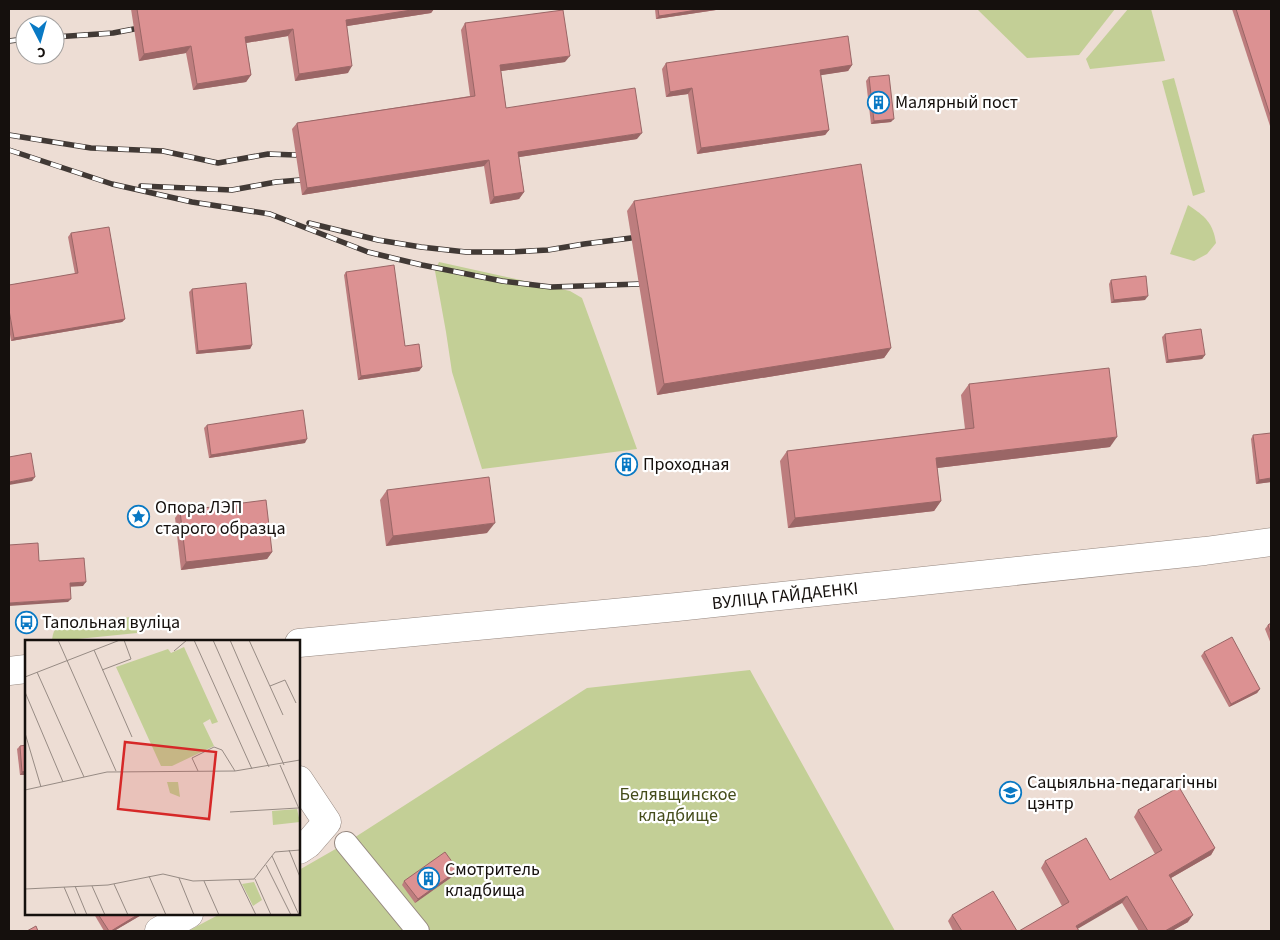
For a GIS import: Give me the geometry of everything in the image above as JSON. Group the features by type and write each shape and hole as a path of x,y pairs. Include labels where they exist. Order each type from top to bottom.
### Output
{"street":[{"name":"ВУЛІЦА ГАЙДАЕНКІ","path":"300,643 677,607 1205,552 1271,542"},
{"path":"9,671 25,669"},
{"path":"300,782 327,822 308,844 300,849"},
{"path":"346,843 418,931"},
{"path":"159,931 187,915"}],"green space":[{"path":"977,9 1115,9 1079,55 1027,58"},
{"path":"1128,9 1151,9 1165,61 1090,69 1086,59"},
{"path":"1174,78 1205,192 1193,196 1162,81"},
{"path":"1188,205 1210,225 1216,243 1207,254 1194,261 1170,254"},
{"path":"439,262 570,291 582,298 637,449 482,469 452,372 435,271"},
{"path":"131,617 136,621 137,633 52,640 54,631 59,625"},
{"name":"Белявщинское кладбище","path":"750,670 895,931 188,931 218,915 300,915 300,869 346,843 587,688"}],"building":[{"path":"137,9 418,9 346,20 352,66 299,74 293,29 245,37 251,75 197,84 191,46 144,54"},
{"path":"658,9 703,9 659,16"},
{"path":"1236,9 1271,9 1271,118"},
{"path":"563,10 570,56 500,65 506,108 635,88 642,133 518,152 524,192 494,197 489,160 307,188 297,123 475,96 465,23"},
{"path":"848,36 852,65 820,70 829,130 701,148 692,88 670,92 666,63"},
{"name":"Малярный пост","path":"889,75 894,119 874,121 869,77"},
{"path":"861,164 891,348 664,384 634,201"},
{"path":"109,227 125,319 14,338 9,310 9,285 78,273 71,233"},
{"path":"394,265 405,346 419,344 422,367 361,376 346,272"},
{"path":"1146,276 1148,296 1114,300 1111,280"},
{"path":"246,283 252,345 198,351 192,289"},
{"path":"1201,329 1205,355 1168,360 1165,334"},
{"path":"1109,368 1117,437 936,458 941,501 795,518 787,451 974,428 969,384"},
{"path":"303,410 307,439 211,455 207,425"},
{"path":"1271,433 1271,478 1259,480 1253,435"},
{"path":"31,453 35,477 9,482 9,457"},
{"path":"489,477 495,523 393,536 387,490"},
{"path":"266,500 272,552 186,562 180,511"},
{"path":"38,543 39,561 84,558 86,582 70,583 71,599 9,603 9,545"},
{"path":"1271,623 1271,634 1268,625"},
{"path":"1232,637 1260,689 1231,704 1204,652"},
{"path":"25,745 25,771 22,772 20,746"},
{"name":"Сацыяльна-педагагічны цэнтр","path":"1179,787 1215,848 1169,875 1193,915 1165,931 1148,931 1127,896 1076,926 1079,931 1019,931 1069,902 1045,861 1086,838 1110,880 1162,850 1138,810"},
{"name":"Смотритель кладбища","path":"445,852 458,870 418,899 404,881"},
{"path":"993,891 1017,931 962,931 952,915"},
{"path":"99,915 137,915 111,931 109,931"},
{"path":"36,926 38,931 27,931"}],"railway":[{"path":"65,36 113,33 134,29"},
{"path":"9,41 15,40"},
{"path":"9,135 91,148 163,151 218,163 268,154 296,155"},
{"path":"9,150 112,184 192,202 270,214 368,252 422,265 502,281 551,287 639,284"},
{"path":"141,186 232,190 276,182 300,180"},
{"path":"309,223 378,240 466,252 548,250 631,238"}],"place":[{"name":"Малярный пост","path":"879,102"},
{"name":"Проходная","path":"627,464"},
{"name":"Опора ЛЭП старого образца","path":"139,517"},
{"name":"Тапольная вуліца","path":"26,622"},
{"name":"Сацыяльна-педагагічны цэнтр","path":"1011,792"},
{"name":"Смотритель кладбища","path":"429,879"}]}
